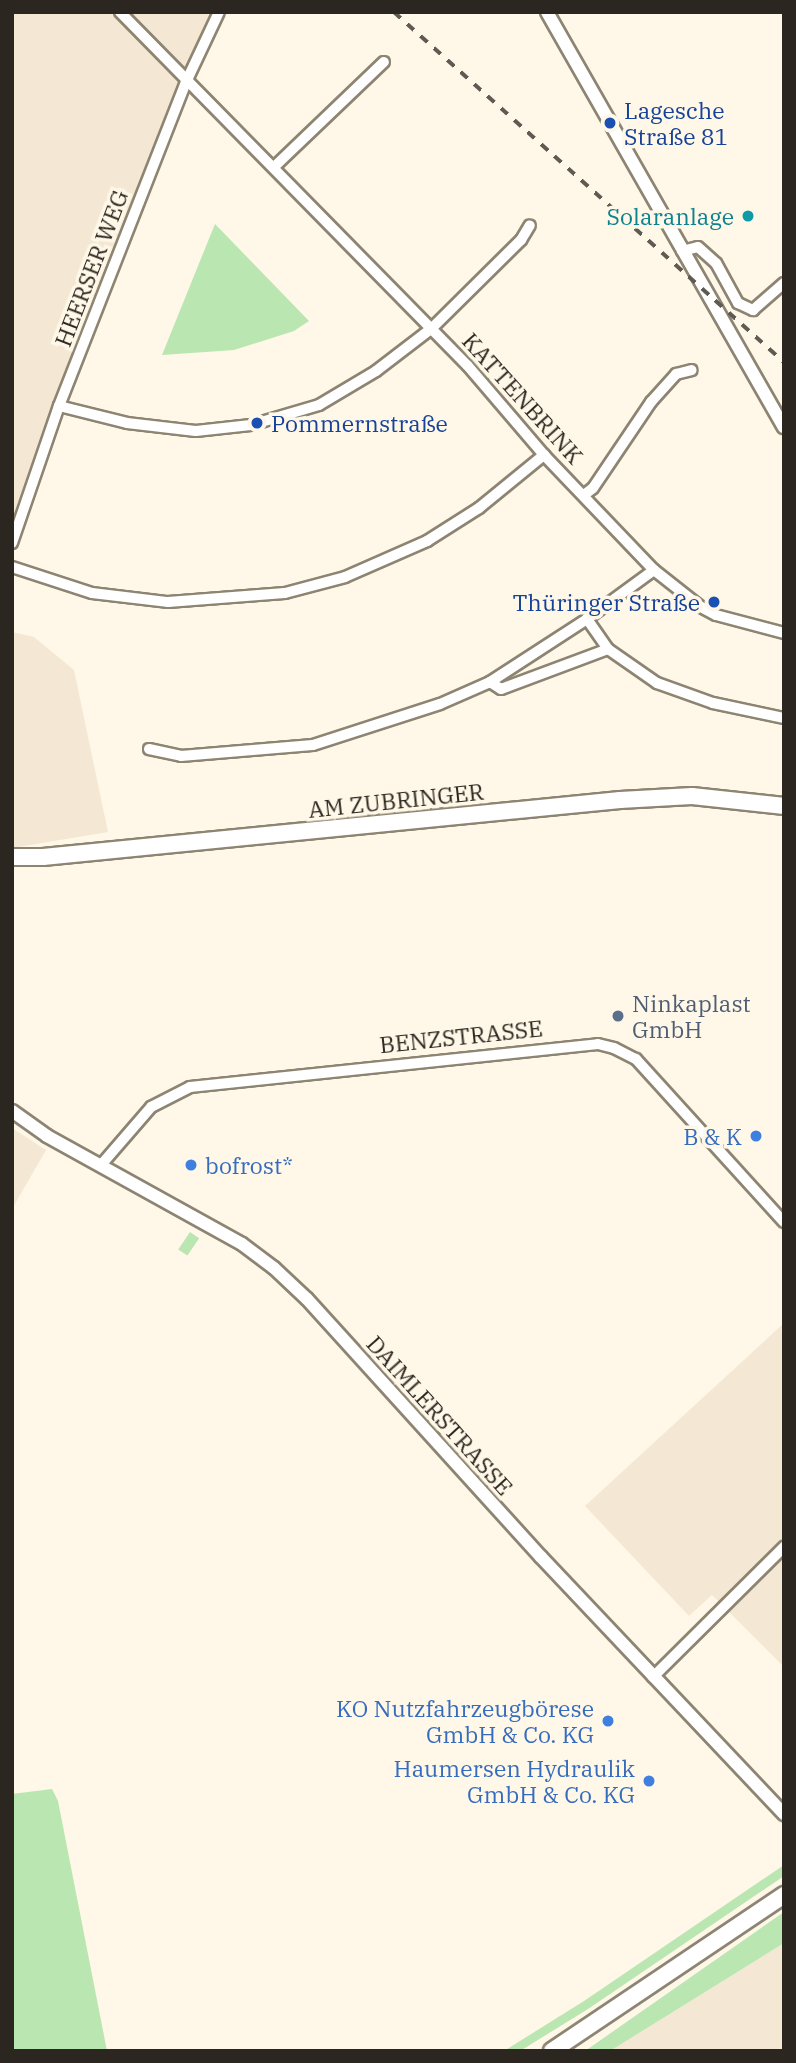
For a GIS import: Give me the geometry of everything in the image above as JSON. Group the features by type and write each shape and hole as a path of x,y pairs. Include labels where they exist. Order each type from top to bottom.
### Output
{"main road":[{"name":"AM ZUBRINGER","path":"12,857 85,853 620,800 692,796 784,806"},
{"path":"552,2051 784,1895"}],"street":[{"name":"KATTENBRINK","path":"120,12 431,329 544,455 654,570 716,615 784,633"},
{"name":"HEERSER WEG","path":"12,543 60,406 186,82 219,12"},
{"path":"547,12 784,428"},
{"path":"274,167 384,62"},
{"name":"KATTENBRINK","path":"431,329 521,240 530,225"},
{"path":"682,251 698,247 716,263 738,303 753,310 784,283"},
{"path":"60,406 127,423 196,431 251,425 319,405 376,371 431,329"},
{"name":"KATTENBRINK","path":"584,495 593,488 652,402 676,374 692,370"},
{"path":"12,566 92,593 168,602 285,593 345,577 426,541 480,508 544,455"},
{"path":"149,749 181,755 313,745 440,704 490,682 587,619 654,570"},
{"path":"587,619 608,649 657,683 713,703 784,718"},
{"path":"490,682 501,689 608,649"},
{"name":"BENZSTRASSE","path":"101,1165 150,1107 190,1087 598,1044 614,1048 636,1059 784,1222"},
{"name":"DAIMLERSTRASSE","path":"12,1111 47,1136 242,1244 290,1283 653,1677 784,1814"},
{"path":"653,1677 784,1547"}],"shaded area":[{"path":"12,12 214,12 131,207 12,523"},
{"path":"12,632 34,637 74,670 108,832 12,848"},
{"path":"12,1128 46,1150 12,1209"},
{"path":"784,1323 784,1667 712,1595 689,1616 585,1506"},
{"path":"784,1943 784,2051 610,2051"}],"green space":[{"path":"215,224 309,321 294,331 234,350 162,355"},
{"path":"190,1232 199,1238 187,1256 178,1249"},
{"path":"52,1789 58,1801 107,2051 12,2051 12,1794"},
{"path":"784,1865 784,1876 588,2009 520,2051 504,2051 584,2001"},
{"path":"784,1912 784,1943 610,2051 585,2051"}],"railway":[{"path":"394,12 784,362"}],"place":[{"name":"Lagesche Straße 81","path":"610,123"},
{"name":"Solaranlage","path":"748,216"},
{"name":"Pommernstraße","path":"257,423"},
{"name":"Thüringer Straße","path":"714,602"},
{"name":"Ninkaplast GmbH","path":"618,1016"},
{"name":"B & K","path":"756,1136"},
{"name":"bofrost*","path":"191,1165"},
{"name":"KO Nutzfahrzeugbörese GmbH & Co. KG","path":"608,1721"},
{"name":"Haumersen Hydraulik GmbH & Co. KG","path":"649,1781"}]}
